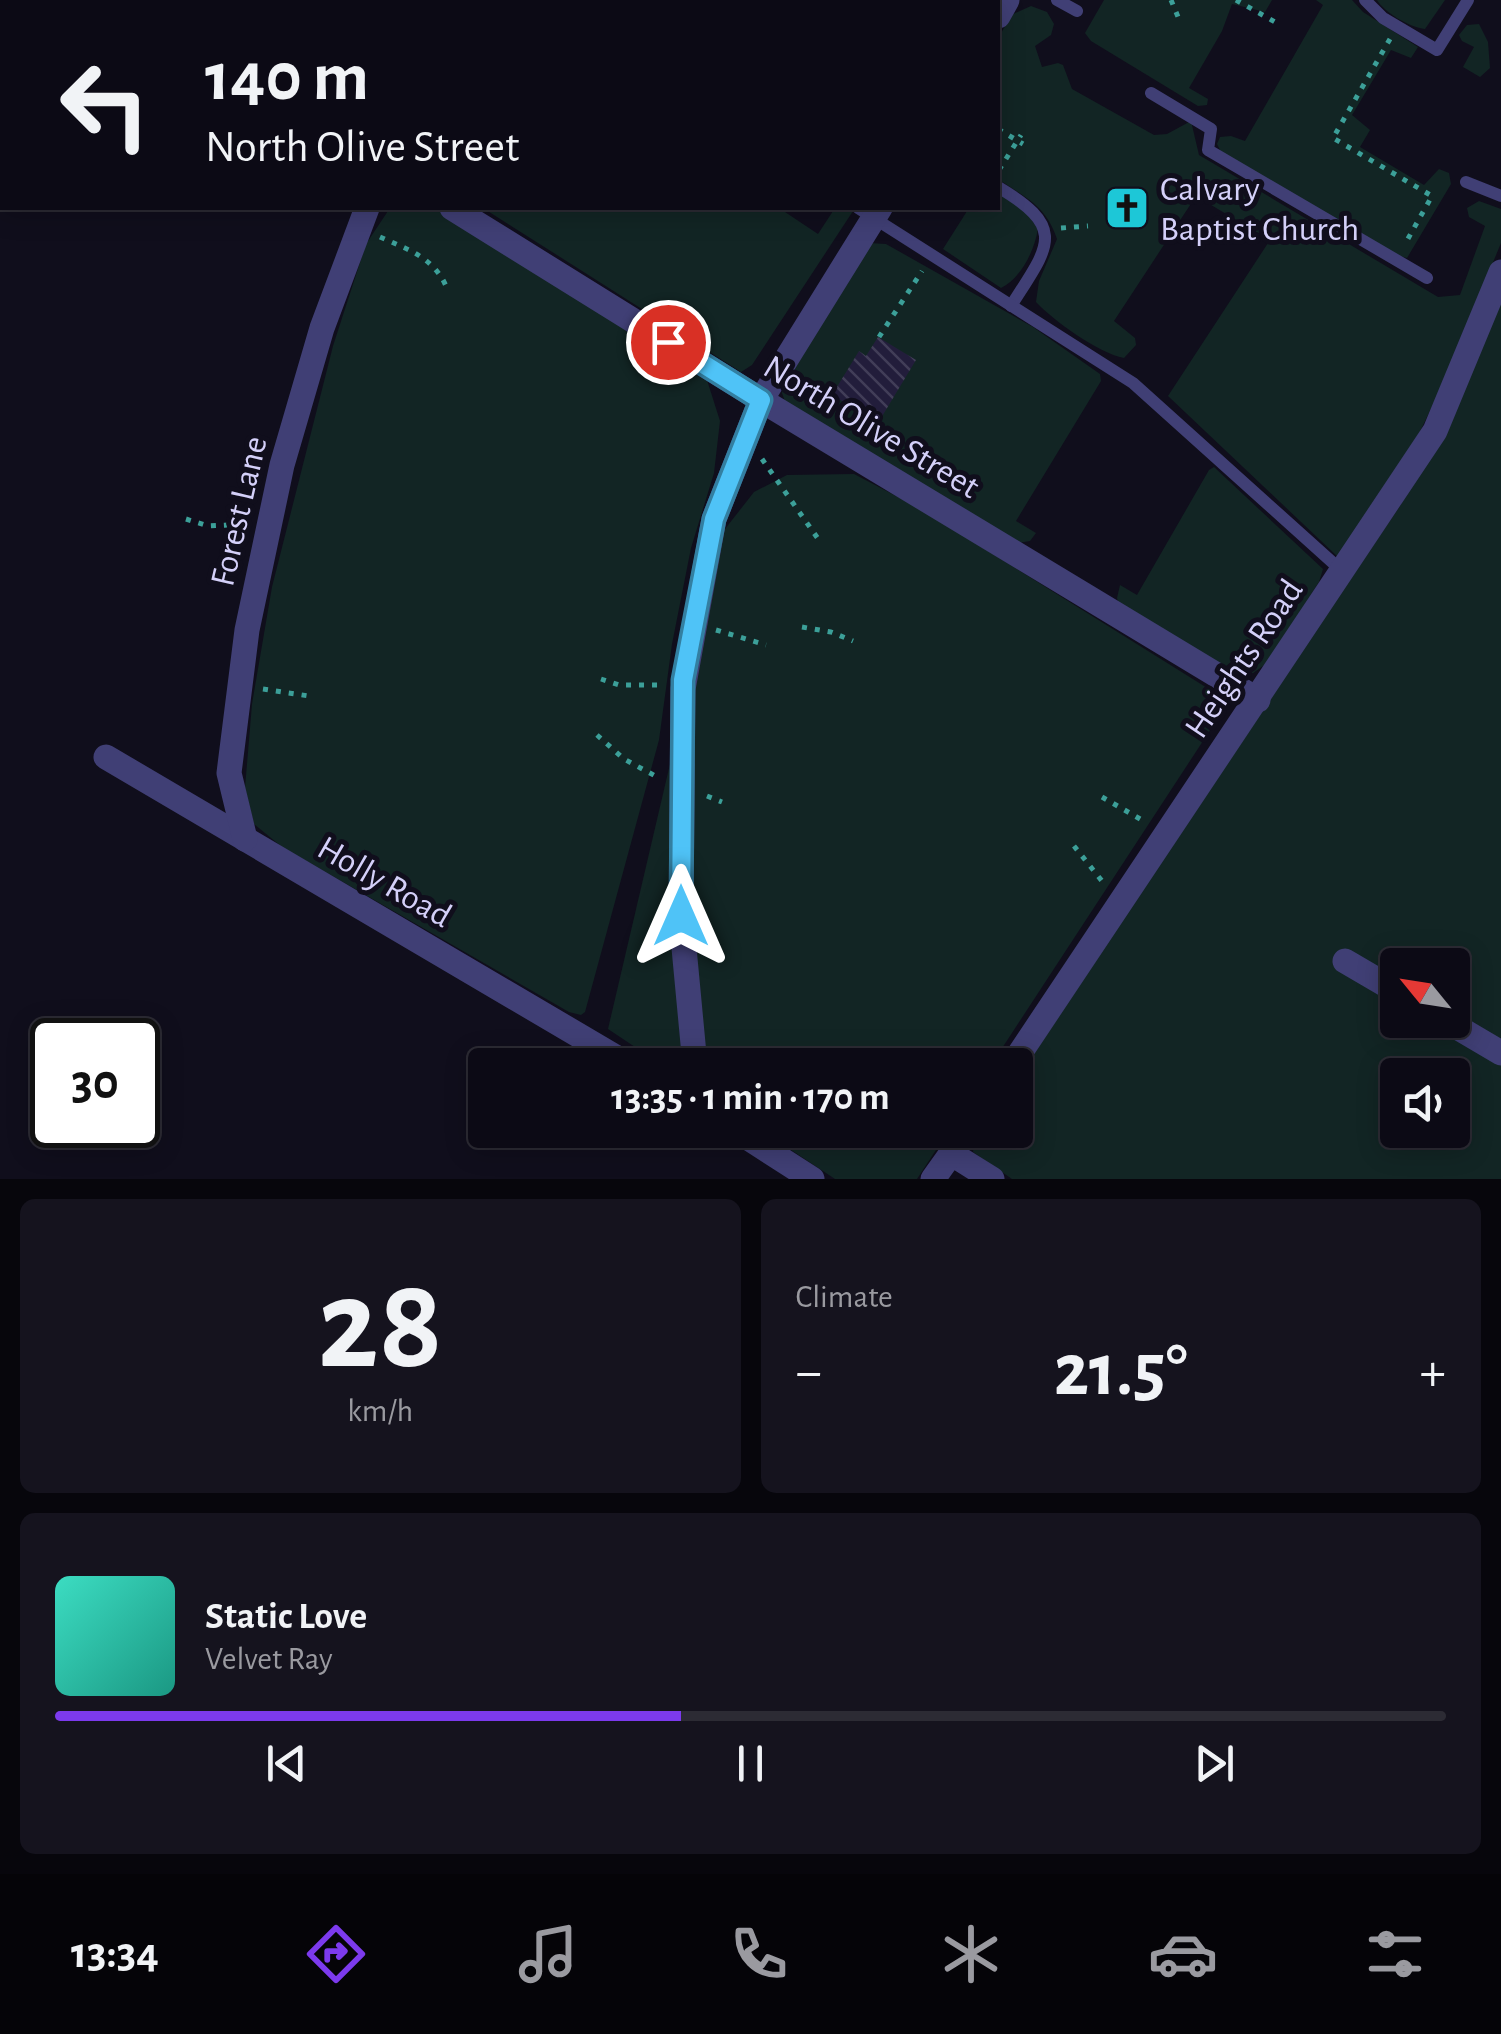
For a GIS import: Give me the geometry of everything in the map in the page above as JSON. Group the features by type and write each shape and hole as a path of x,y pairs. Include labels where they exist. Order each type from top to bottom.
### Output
{"street":[{"name":"North Olive Street","path":"455,210 1258,700"},
{"path":"694,1048 681,916 683,689 714,519 761,400 870,211"},
{"name":"Forest Lane","path":"245,839 229,773 246,630 282,464 322,328 363,218"},
{"name":"Heights Road","path":"1023,1048 1435,430 1501,272"},
{"name":"Holly Road","path":"106,757 601,1048"},
{"path":"1346,961 1380,981"},
{"path":"1470,1035 1501,1053"},
{"path":"764,1148 812,1179"},
{"path":"933,1179 956,1148"},
{"path":"952,1154 992,1179"}],"lane":[{"path":"1057,0 1077,11"},
{"path":"1365,0 1398,27 1437,50 1468,0"},
{"path":"1151,94 1211,129 1208,150 1427,278"},
{"path":"1466,182 1501,196"},
{"path":"1000,188 1038,216 1045,229 1043,256 1011,306"},
{"path":"870,211 1133,383 1342,572"}],"path":[{"path":"1171,0 1181,24"},
{"path":"1236,0 1275,22"},
{"path":"1396,260 1432,196 1333,138 1398,27"},
{"path":"1000,127 1020,140 1001,167"},
{"path":"363,218 433,265 446,286"},
{"path":"1045,229 1088,226"},
{"path":"879,338 919,276"},
{"path":"746,437 821,543"},
{"path":"186,519 208,526 269,527"},
{"path":"694,624 766,646"},
{"path":"802,626 852,641"},
{"path":"601,679 683,689"},
{"path":"240,686 309,696"},
{"path":"596,735 645,772 682,786"},
{"path":"1102,797 1167,834"},
{"path":"1074,846 1120,904"}],"green space":[{"path":"1104,0 1272,0 1265,12 1232,4 1222,31 1189,88 1208,99 1207,105 1198,106 1091,41 1085,33"},
{"path":"1316,0 1352,0 1363,12 1418,47 1411,58 1391,50 1352,115 1370,130 1360,147 1424,185 1439,169 1449,173 1451,184 1407,258 1392,254 1221,152 1217,144 1220,137 1245,141 1323,5"},
{"path":"1377,0 1445,0 1425,29 1398,19"},
{"path":"1031,6 1047,12 1054,24 1051,35 1035,46 1042,67 1063,65 1072,89 1154,135 1167,134 1191,121 1199,155 1438,297 1460,295 1485,226 1469,217 1467,208 1479,201 1501,209 1501,243 1442,386 1411,450 1338,557 1168,396 1270,240 1196,196 1114,321 1135,338 1136,345 1124,358 1077,335 1036,302 1039,281 1057,239 1041,210 1000,180 1000,35 1011,15"},
{"path":"1479,24 1488,42 1490,68 1480,77 1463,67 1474,47 1459,35 1467,25"},
{"path":"1000,191 1021,205 1038,229 1026,263 1001,288 943,249 968,210 1000,210"},
{"path":"389,210 437,210 707,380 720,421 714,473 691,548 672,644 659,740 585,1012 581,1015 569,1012 282,847 254,824 245,788 252,704 272,587 333,346 366,244"},
{"path":"486,210 782,210 818,234 834,210 854,210 752,365 741,372"},
{"path":"869,243 886,244 1033,327 1100,374 1101,381 1016,521 1036,533 1030,541 1018,543 787,407 783,381"},
{"path":"1501,296 1501,1179 1012,1179 973,1152 974,1148 1033,1148 1030,1048 1400,506"},
{"path":"1214,467 1323,569 1319,582 1266,664 1253,673 1232,672 1120,608 1117,598 1120,585 1137,595"},
{"path":"854,474 921,509 1220,696 1220,715 1002,1048 636,1048 608,1029 725,529 754,492 787,475"},
{"path":"788,1148 937,1148 917,1179 835,1179"}],"building":[{"path":"878,337 916,360 878,423 832,395 859,351 866,356"}],"place":[{"name":"Calvary Baptist Church","path":"1127,208"}],"route":[{"path":"668,342 761,400 714,519 683,680 681,916"}]}
